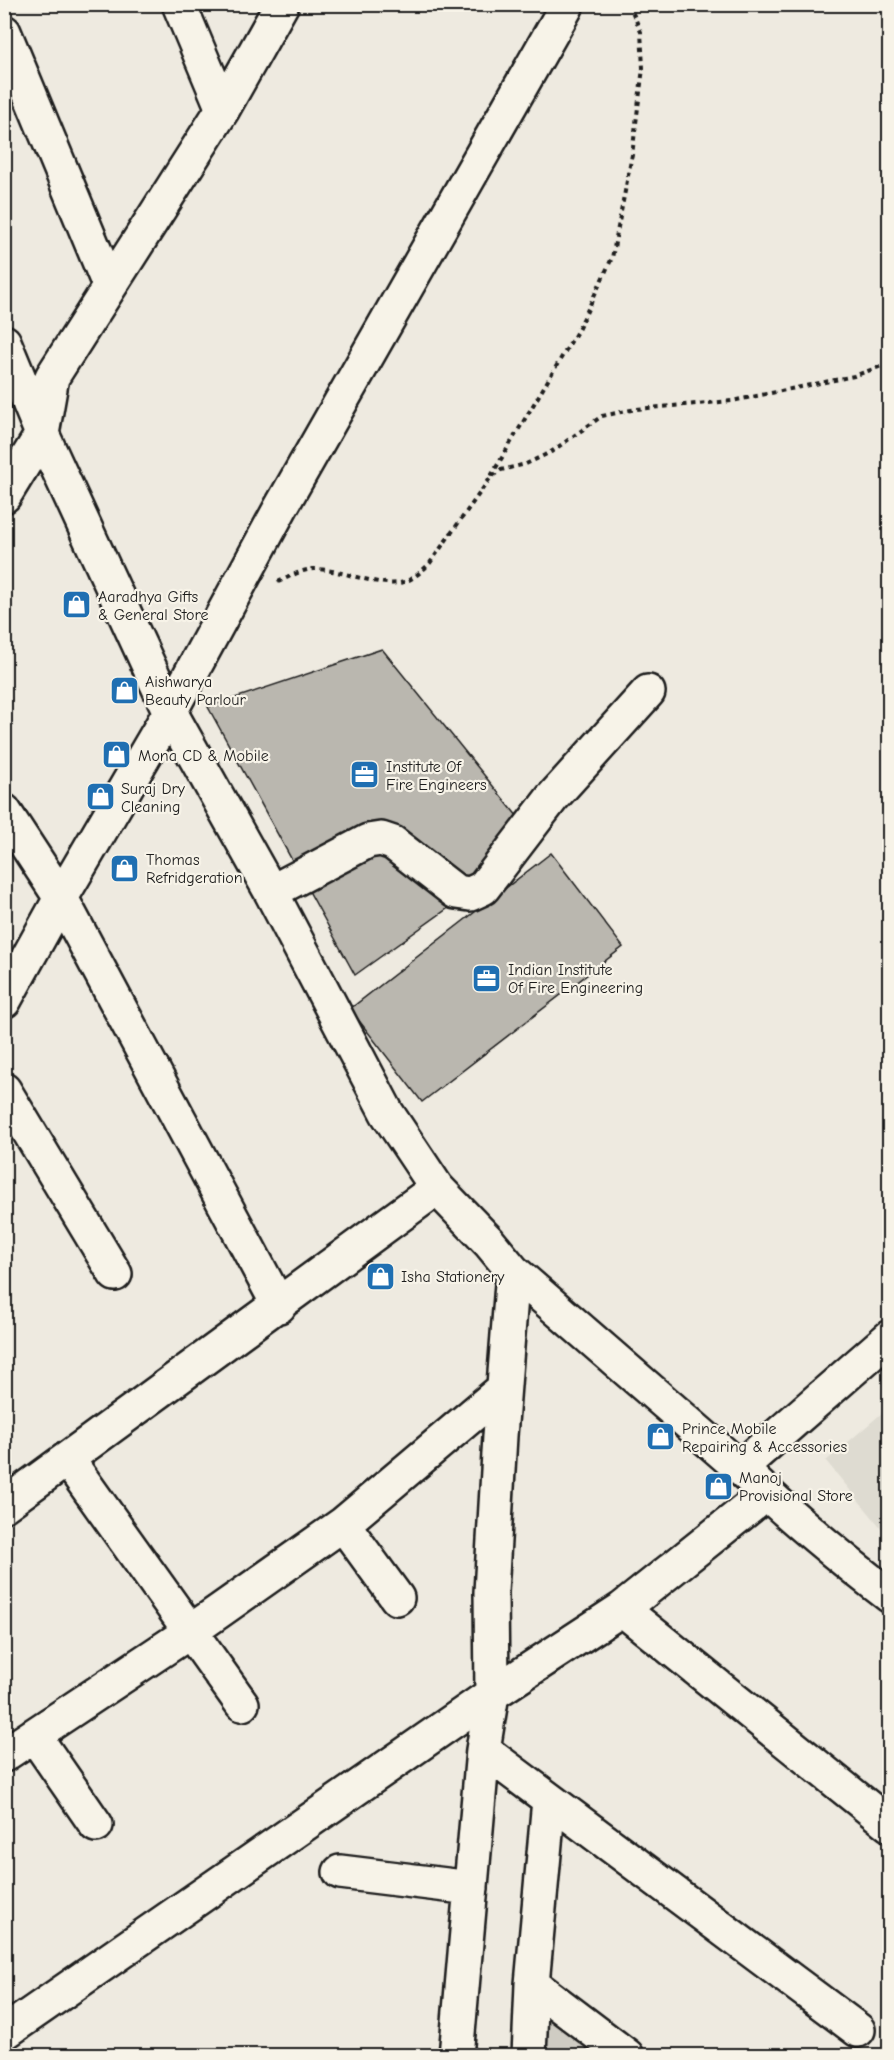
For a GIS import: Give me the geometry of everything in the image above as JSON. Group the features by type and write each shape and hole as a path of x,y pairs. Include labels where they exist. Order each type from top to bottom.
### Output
{"street":[{"path":"179,4 223,109"},
{"path":"4,496 42,434 52,377 223,109 282,4"},
{"path":"4,1001 61,898 170,712 281,507 566,7"},
{"path":"4,32 109,285"},
{"path":"4,342 42,434 170,712 271,892 387,1113 437,1188 489,1242 513,1271 740,1468 766,1494 849,1565 890,1596"},
{"path":"271,892 368,841 381,839 393,843 456,892 470,894 483,888 552,798 648,692"},
{"path":"4,811 61,898 279,1306"},
{"path":"4,1090 115,1274"},
{"path":"4,1505 279,1306 437,1188"},
{"path":"456,2055 483,1750 492,1694 491,1592 503,1389 513,1271"},
{"path":"740,1468 890,1337"},
{"path":"4,1755 191,1631 343,1524 503,1389"},
{"path":"68,1460 242,1704"},
{"path":"4,2033 492,1694 622,1609 766,1494"},
{"path":"343,1524 397,1598"},
{"path":"622,1609 890,1825"},
{"path":"34,1735 96,1825"},
{"path":"483,1750 858,2030"},
{"path":"529,2055 532,1984 549,1800"},
{"path":"340,1872 471,1888"},
{"path":"532,1984 627,2055"}],"path":[{"path":"278,583 302,571 312,569 333,571 388,583 404,582 430,563 490,477 579,328 612,258 632,155 643,68 641,32 629,4"},
{"path":"490,477 501,470 526,464 551,452 602,416 636,409 732,401 854,376 890,363"}],"shaded area":[{"path":"889,1407 890,1534 888,1536 826,1461"},
{"path":"547,2015 598,2055 544,2056"}],"building":[{"name":"Institute Of Fire Engineers","path":"382,649 539,843 355,975 208,707"},
{"name":"Indian Institute Of Fire Engineering","path":"551,853 623,947 422,1102 350,1009"}],"place":[{"name":"Aaradhya Gifts & General Store","path":"77,605"},
{"name":"Aishwarya Beauty Parlour","path":"124,690"},
{"name":"Mona CD & Mobile","path":"117,755"},
{"name":"Institute Of Fire Engineers","path":"365,775"},
{"name":"Suraj Dry Cleaning","path":"100,797"},
{"name":"Thomas Refridgeration","path":"125,868"},
{"name":"Indian Institute Of Fire Engineering","path":"487,978"},
{"name":"Isha Stationery","path":"380,1276"},
{"name":"Prince Mobile Repairing & Accessories","path":"661,1437"},
{"name":"Manoj Provisional Store","path":"718,1486"}]}
